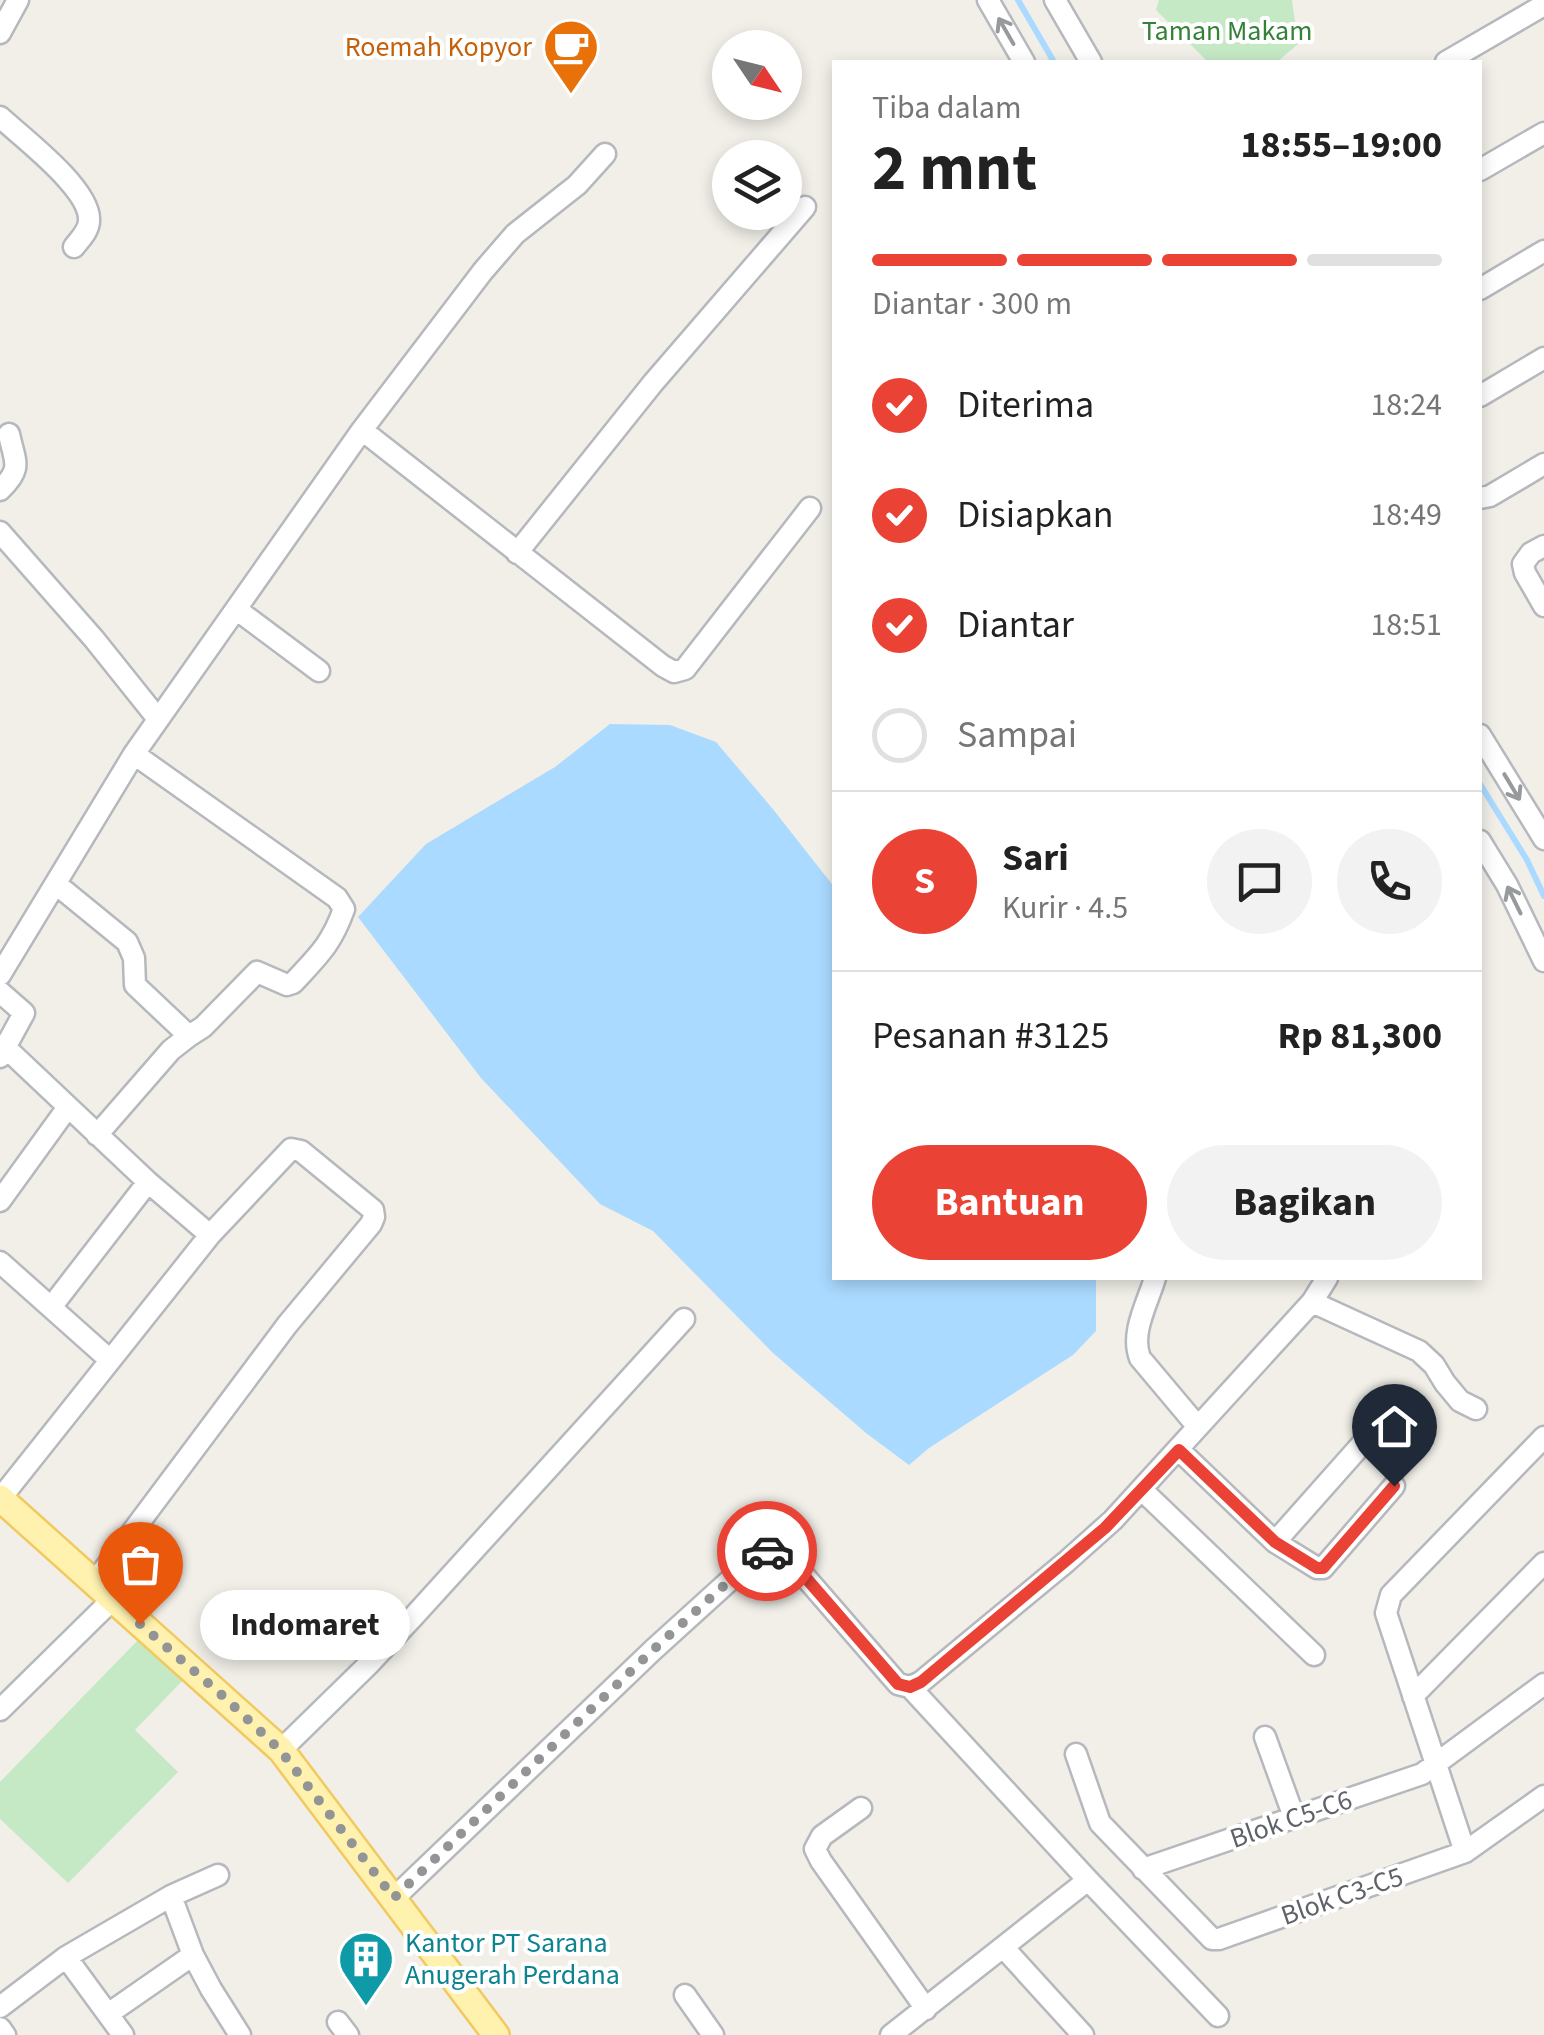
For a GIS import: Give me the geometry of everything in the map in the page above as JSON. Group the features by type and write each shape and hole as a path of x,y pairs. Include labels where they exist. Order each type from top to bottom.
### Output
{"main road":[{"path":"0,1498 280,1750 496,2035"}],"street":[{"path":"0,33 18,0"},
{"path":"988,0 1023,60"},
{"path":"1055,0 1090,60"},
{"path":"1449,60 1543,4"},
{"path":"0,116 70,180 80,195 90,219 88,229 74,247"},
{"path":"1482,169 1544,133"},
{"path":"0,975 134,754 362,430 515,234 576,185 605,154"},
{"path":"517,553 653,384 805,207"},
{"path":"1482,287 1544,251"},
{"path":"1482,395 1544,358"},
{"path":"362,430 674,672 685,669 810,508"},
{"path":"0,490 16,470 9,434"},
{"path":"1482,498 1544,464"},
{"path":"0,532 158,719"},
{"path":"1544,546 1530,554 1523,564 1544,606"},
{"path":"236,609 319,670"},
{"path":"1482,738 1544,839"},
{"path":"97,1134 171,1050 204,1028 257,972 293,984 327,946 344,909 337,898 134,754"},
{"path":"1482,845 1507,885 1544,961"},
{"path":"56,884 127,942 134,958 135,985 188,1036"},
{"path":"0,992 24,1013 3,1052 210,1235"},
{"path":"0,1201 68,1107"},
{"path":"0,1498 210,1235 291,1148 301,1151 372,1210 371,1224 287,1326 103,1591 0,1710"},
{"path":"52,1306 148,1182"},
{"path":"0,1262 110,1360"},
{"path":"1154,1280 1136,1338 1136,1350 1198,1427"},
{"path":"910,1687 921,1682 1113,1520 1312,1302 1326,1280"},
{"path":"1312,1302 1419,1351 1460,1401 1476,1409"},
{"path":"280,1750 414,1616 684,1320"},
{"path":"1275,1542 1378,1426"},
{"path":"1465,1852 1386,1613 1386,1603 1544,1437"},
{"path":"1179,1450 1275,1542 1312,1566 1323,1568 1394,1486"},
{"path":"1142,1490 1314,1655"},
{"path":"394,1898 653,1650 760,1553 777,1550 787,1556 898,1684 910,1687 1218,2016"},
{"path":"1413,1696 1544,1564"},
{"name":"Blok C5-C6","path":"1143,1869 1422,1774 1544,1684"},
{"path":"1265,1738 1294,1818"},
{"path":"1076,1754 1100,1823 1143,1869"},
{"name":"Blok C3-C5","path":"1143,1869 1206,1934 1219,1939 1465,1852 1544,1796"},
{"path":"862,1808 822,1836 815,1849 926,2009"},
{"path":"0,2007 66,1957 171,1896 218,1875"},
{"path":"891,2035 1088,1880"},
{"path":"171,1896 193,1956 240,2035"},
{"path":"1002,1947 1082,2035"},
{"path":"108,2014 193,1956"},
{"path":"66,1957 123,2035"},
{"path":"686,1995 713,2035"},
{"path":"0,2028 5,2035"}],"green space":[{"name":"Taman Makam","path":"1159,0 1292,0 1298,44 1279,60 1206,60 1156,10"},
{"path":"140,1638 183,1680 135,1730 178,1772 68,1883 0,1819 0,1782"}],"water":[{"path":"610,724 670,725 716,742 832,884 832,1280 1096,1280 1096,1331 1073,1355 909,1465 773,1353 653,1231 600,1204 481,1078 358,917 426,844 555,767"}],"waterway":[{"path":"1018,0 1053,60"},
{"path":"1482,787 1527,860 1544,896"}],"way so far":[{"path":"140,1624 280,1750 394,1898 653,1650 760,1553 767,1551"}],"place":[{"name":"Roemah Kopyor","path":"571,96"},
{"name":"Indomaret","path":"140,1624"},
{"name":"Kantor PT Sarana Anugerah Perdana","path":"366,2008"}],"route":[{"path":"767,1551 777,1550 787,1556 898,1684 910,1687 1066,1562 1113,1520 1179,1450 1275,1542 1317,1568 1323,1568 1394,1486"}]}
